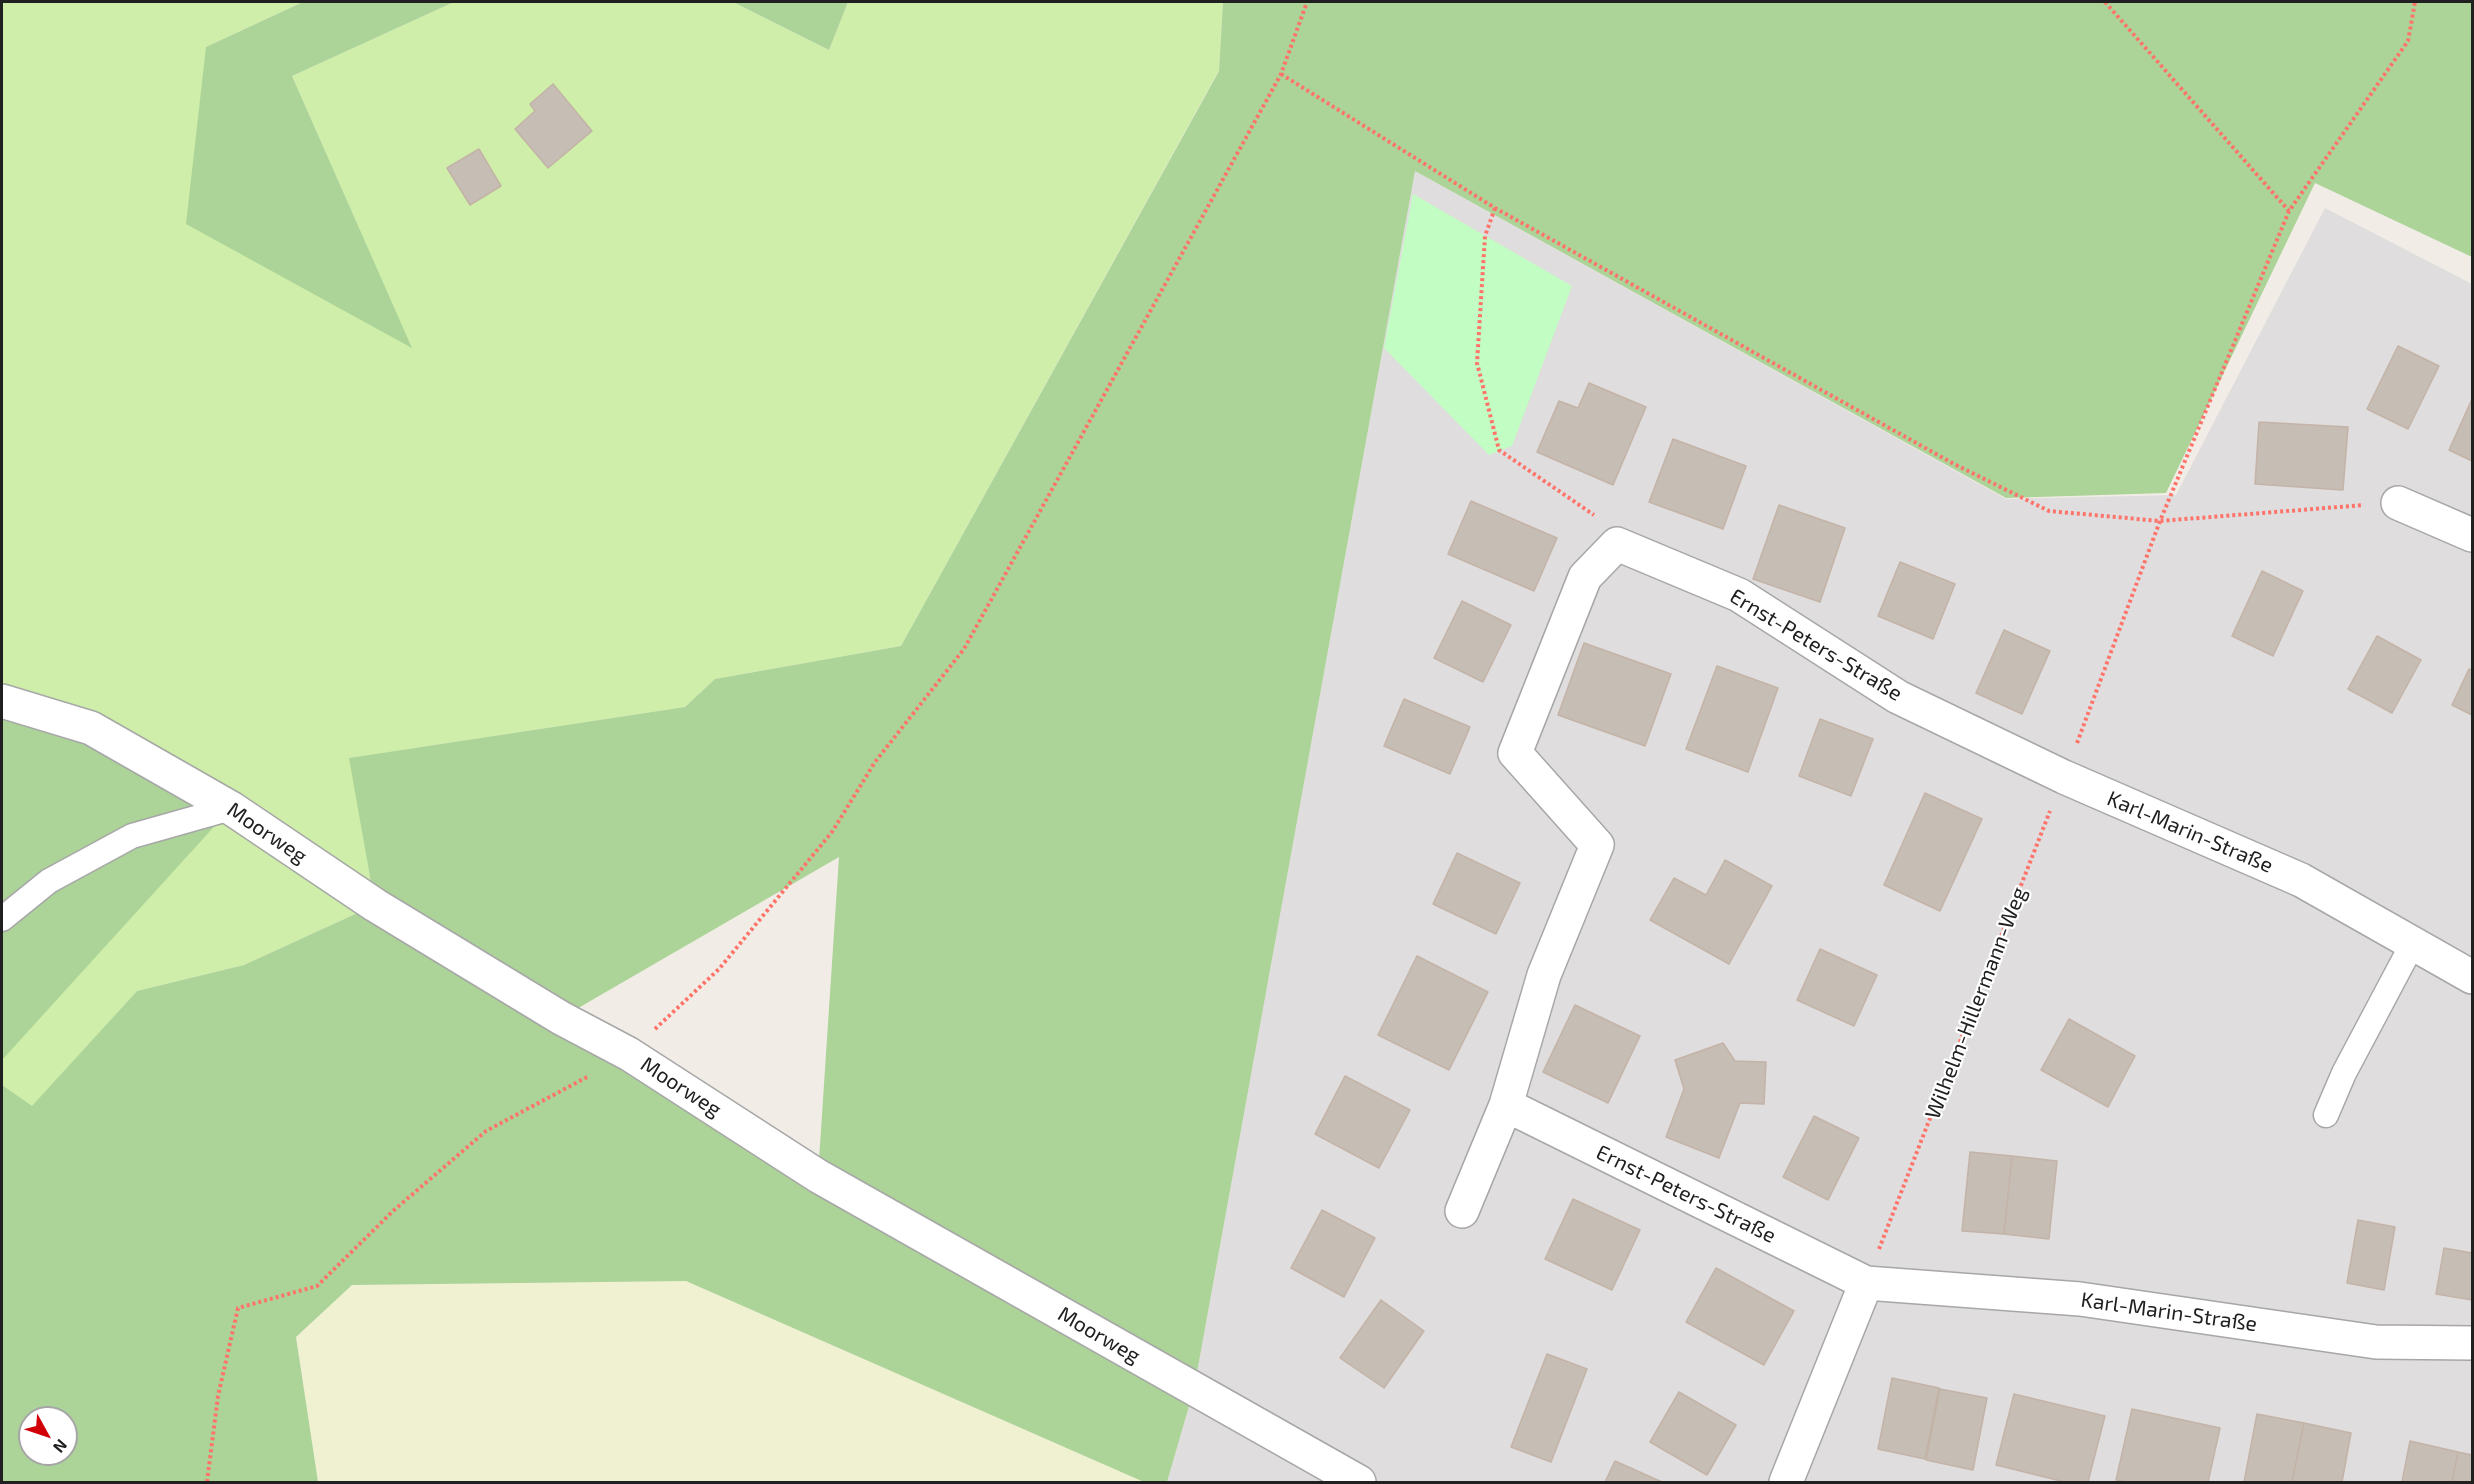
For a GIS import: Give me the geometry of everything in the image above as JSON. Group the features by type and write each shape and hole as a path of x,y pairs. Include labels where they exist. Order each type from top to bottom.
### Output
{"street":[{"path":"2398,503 2472,535"},
{"name":"Ernst-Peters-Straße","path":"1617,544 1739,595 1898,697 2064,777"},
{"path":"1462,1210 1506,1105 1544,975 1596,845 1515,753 1585,577 1617,544"},
{"name":"Moorweg","path":"2,701 91,728 231,808 375,905 561,1018 629,1054 818,1176 1359,1482"},
{"name":"Karl-Marin-Straße","path":"2064,777 2301,880 2472,977"},
{"name":"Ernst-Peters-Straße","path":"1506,1105 1866,1283"},
{"path":"1786,1482 1866,1283"},
{"name":"Karl-Marin-Straße","path":"1866,1283 2080,1299 2376,1342 2472,1344"}],"lane":[{"path":"2,919 49,881 132,836 231,808"},
{"path":"2326,1115 2344,1073 2413,943"}],"path":[{"path":"207,1482 218,1396 238,1308 316,1286 393,1211 486,1131 629,1054 719,969 831,831 875,762 964,649 1281,74 1307,2"},
{"path":"2105,2 2289,211"},
{"name":"Wilhelm-Hillermann-Weg","path":"1866,1283 2064,777 2160,521 2289,211 2408,41 2415,2"},
{"path":"1281,74 1495,208 1944,458 2049,511 2160,521 2398,503"},
{"path":"1495,208 1485,236 1477,363 1499,450 1597,517 1617,544"}],"shaded area":[{"path":"1415,171 2006,499 2176,495 2325,208 2472,284 2472,1482 1167,1482 1194,1389"}],"green space":[{"path":"2,2 303,2 206,47 411,347 292,76 454,2 733,2 829,50 848,2 1223,2 1219,70 901,646 715,679 685,707 350,758 375,905 244,965 137,991 32,1107 2,1085"},
{"path":"303,2 454,2 292,76 412,348 186,224 206,47"},
{"path":"733,2 848,2 829,50"},
{"path":"1223,2 2472,2 2472,257 2315,183 2166,493 2006,498 1415,171 1194,1389 1167,1482 1144,1482 686,1281 352,1285 296,1337 318,1482 2,1482 2,1085 32,1106 137,991 244,965 375,905 349,758 685,707 715,679 901,646 1219,71","holes":["839,857 818,1175 561,1018"]},
{"path":"1413,194 1572,286 1512,446 1489,455 1384,348"},
{"path":"2,701 231,808 2,1060"},
{"path":"686,1281 1144,1482 318,1482 296,1337 352,1285"}],"building":[{"path":"553,84 592,131 548,168 515,129 535,111 530,104"},
{"path":"479,149 501,186 470,205 447,168"},
{"path":"2398,346 2439,366 2408,429 2367,409"},
{"path":"1589,383 1646,407 1613,485 1537,452 1559,401 1578,408"},
{"path":"2472,399 2472,461 2449,450"},
{"path":"2259,422 2348,427 2343,490 2255,484"},
{"path":"1673,439 1746,466 1723,529 1649,502"},
{"path":"1471,501 1557,538 1534,591 1448,554"},
{"path":"1779,505 1845,528 1820,602 1753,579"},
{"path":"1900,562 1955,584 1933,639 1878,616"},
{"path":"2262,571 2303,591 2273,656 2232,636"},
{"path":"1462,601 1511,625 1483,682 1434,658"},
{"path":"2004,630 2050,651 2022,714 1976,693"},
{"path":"2377,636 2421,660 2392,713 2348,689"},
{"path":"1584,643 1671,674 1645,746 1558,715"},
{"path":"1717,666 1778,688 1748,772 1686,749"},
{"path":"2469,669 2472,670 2472,715 2452,705"},
{"path":"1404,699 1470,727 1450,774 1384,746"},
{"path":"1820,719 1873,739 1851,796 1799,776"},
{"path":"1925,793 1982,819 1940,911 1884,885"},
{"path":"1457,853 1520,883 1496,934 1433,904"},
{"path":"1725,860 1772,886 1729,964 1650,920 1674,878 1706,895"},
{"path":"1820,949 1877,975 1854,1026 1797,1000"},
{"path":"1417,956 1488,992 1449,1070 1378,1035"},
{"path":"1575,1005 1640,1036 1608,1103 1543,1072"},
{"path":"2069,1019 2135,1056 2108,1107 2041,1070"},
{"path":"1723,1043 1735,1061 1766,1062 1764,1104 1740,1103 1719,1158 1666,1137 1684,1089 1675,1060"},
{"path":"1345,1076 1410,1110 1379,1168 1315,1134"},
{"path":"1814,1116 1859,1138 1828,1200 1783,1177"},
{"path":"1970,1152 2012,1156 2004,1234 1962,1231"},
{"path":"2012,1156 2057,1161 2049,1239 2004,1234"},
{"path":"1573,1199 1640,1230 1612,1290 1545,1259"},
{"path":"1322,1210 1375,1238 1344,1297 1291,1268"},
{"path":"2358,1220 2395,1227 2384,1290 2347,1283"},
{"path":"2444,1248 2472,1253 2472,1300 2436,1294"},
{"path":"1716,1268 1794,1311 1764,1365 1686,1322"},
{"path":"1381,1300 1424,1331 1384,1388 1340,1358"},
{"path":"1547,1354 1587,1369 1551,1462 1511,1447"},
{"path":"1892,1378 1939,1388 1925,1459 1878,1449"},
{"path":"1940,1389 1987,1398 1973,1470 1926,1460"},
{"path":"1679,1392 1736,1425 1707,1475 1650,1442"},
{"path":"2014,1394 2105,1416 2088,1482 2065,1482 1996,1465"},
{"path":"2132,1409 2220,1428 2208,1482 2116,1480"},
{"path":"2257,1414 2304,1423 2292,1482 2244,1482"},
{"path":"2304,1423 2351,1433 2342,1482 2292,1482"},
{"path":"2410,1441 2458,1452 2452,1482 2402,1482"},
{"path":"2458,1452 2472,1455 2472,1482 2452,1482"},
{"path":"1615,1461 1662,1482 1605,1482"}]}
